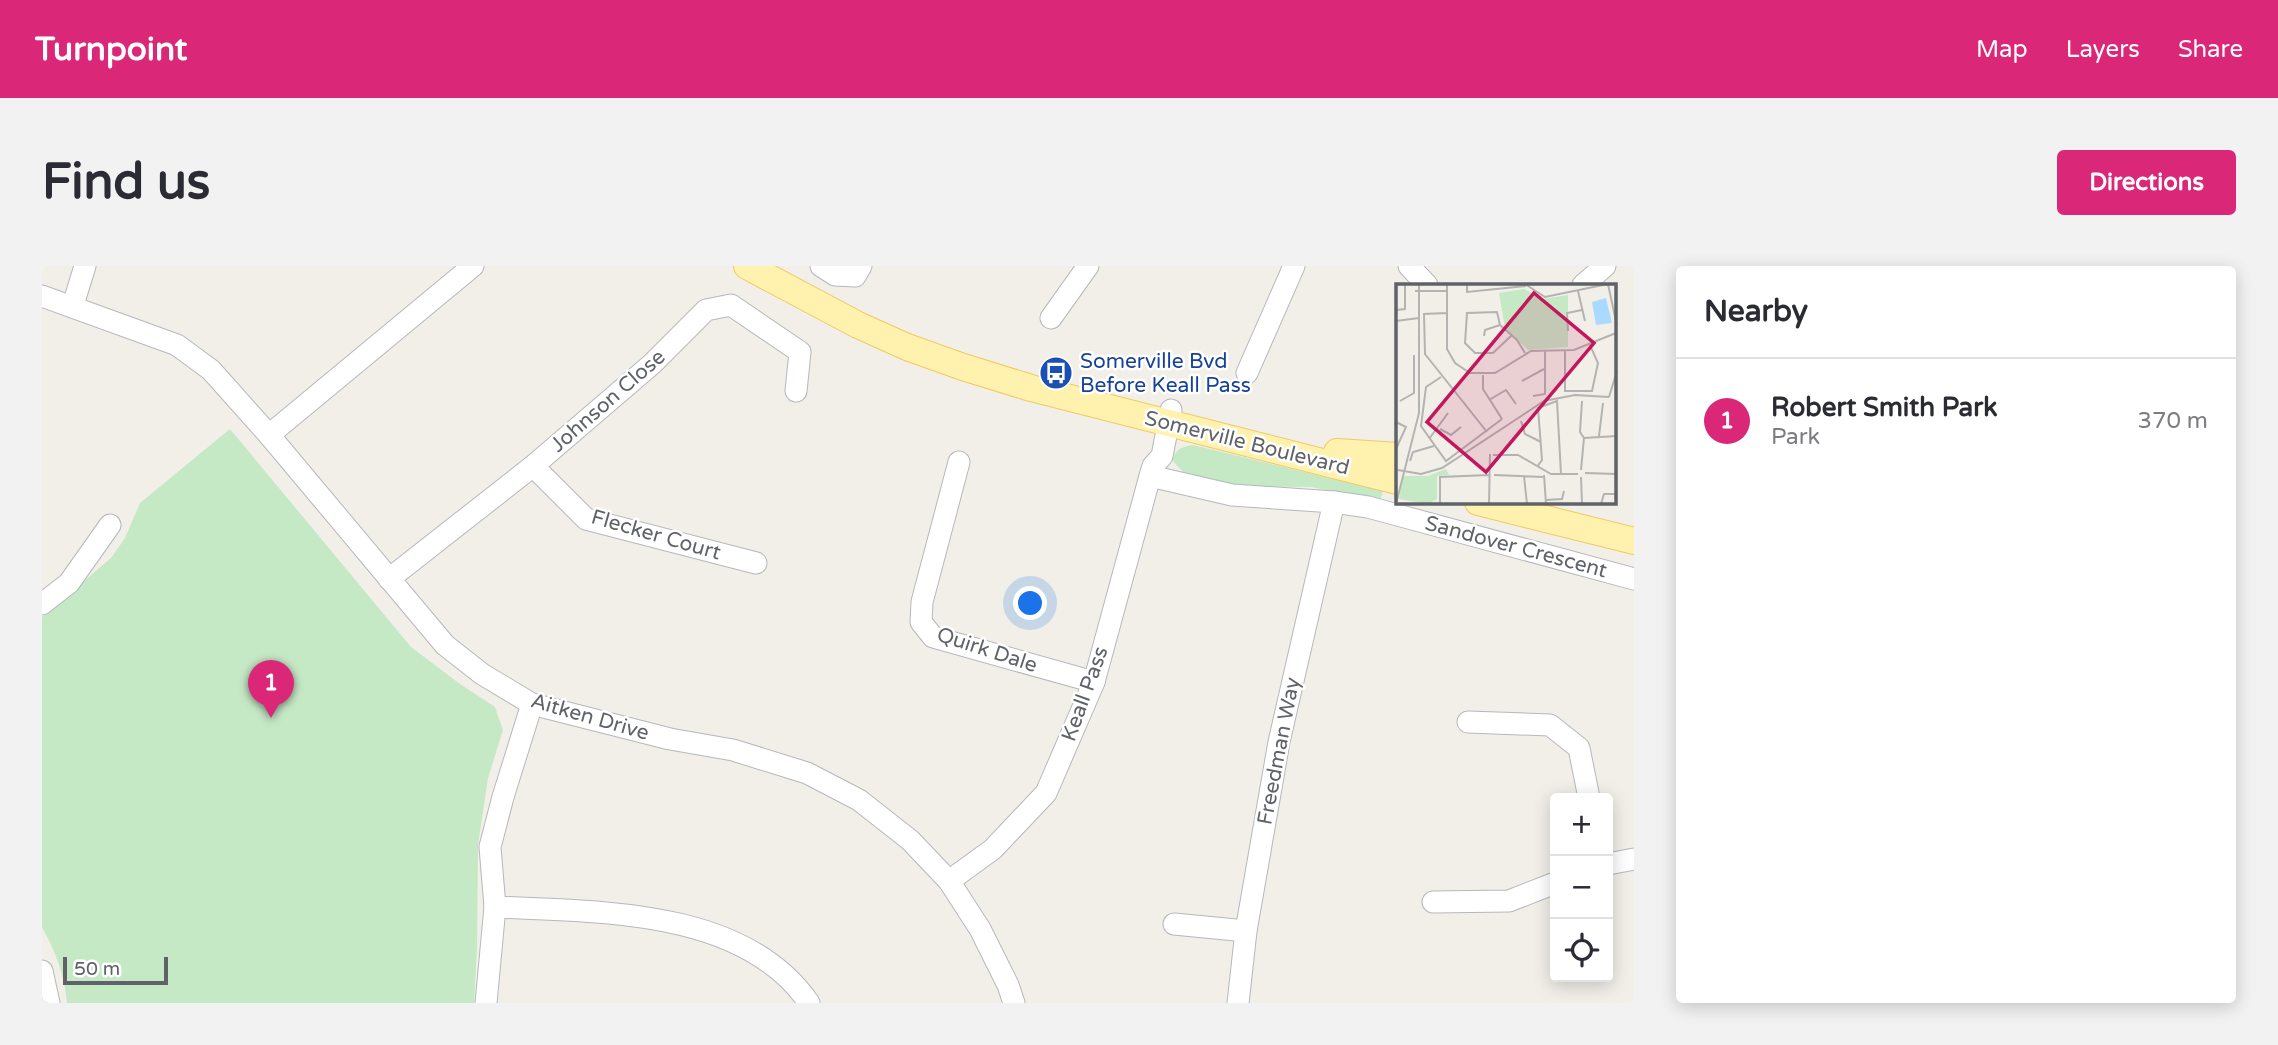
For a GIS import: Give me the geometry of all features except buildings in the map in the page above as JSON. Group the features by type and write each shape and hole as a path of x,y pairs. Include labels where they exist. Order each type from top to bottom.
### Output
{"main road":[{"name":"Somerville Boulevard","path":"747,266 828,309 907,346 1031,388 1322,450 1396,456"},
{"name":"Somerville Boulevard","path":"769,266 904,333 998,365 1164,415 1396,480"},
{"path":"1486,504 1634,541"},
{"path":"1538,504 1634,530"}],"street":[{"path":"73,306 85,266"},
{"path":"269,435 473,266"},
{"path":"821,266 835,275 855,276 861,266"},
{"path":"1051,318 1088,266"},
{"path":"1247,373 1294,266"},
{"path":"1409,266 1426,284"},
{"path":"1566,284 1587,266"},
{"path":"1584,284 1605,266"},
{"name":"Aitken Drive","path":"42,296 177,345 211,370 445,645 482,674 532,704 670,739 733,750 807,773 859,800 909,840 950,881 980,929 1014,1003"},
{"name":"Johnson Close","path":"389,579 533,466 652,364 706,310 731,305 800,352 796,391"},
{"name":"Keall Pass","path":"950,881 993,849 1046,793 1094,682 1152,471 1162,456 1164,415"},
{"name":"Quirk Dale","path":"959,462 922,602 921,622 933,637 1094,682"},
{"name":"Flecker Court","path":"533,466 586,519 756,563"},
{"name":"Sandover Crescent","path":"1152,471 1233,495 1368,507 1634,579"},
{"name":"Freedman Way","path":"1238,1003 1246,932 1279,742 1335,502"},
{"path":"42,604 69,583 110,525"},
{"path":"486,1003 495,908 490,847 532,704"},
{"path":"1468,722 1550,725 1578,748 1588,793"},
{"path":"1613,863 1634,859"},
{"path":"1433,902 1509,901 1550,885"},
{"path":"495,908 613,913 672,923 730,939 770,961 798,986 809,1003"},
{"path":"1174,924 1246,932"},
{"path":"42,971 49,1003"}],"green space":[{"path":"230,429 411,647 495,707 503,730 488,778 478,845 474,1003 67,1003 59,964 42,927 42,617 111,558 125,538 140,503"},
{"path":"1193,445 1383,491 1380,501 1311,487 1235,486 1184,473 1172,460 1180,449"}],"place":[{"name":"Somerville Bvd Before Keall Pass","path":"1056,373"},
{"name":"Robert Smith Park","path":"271,718"}]}
